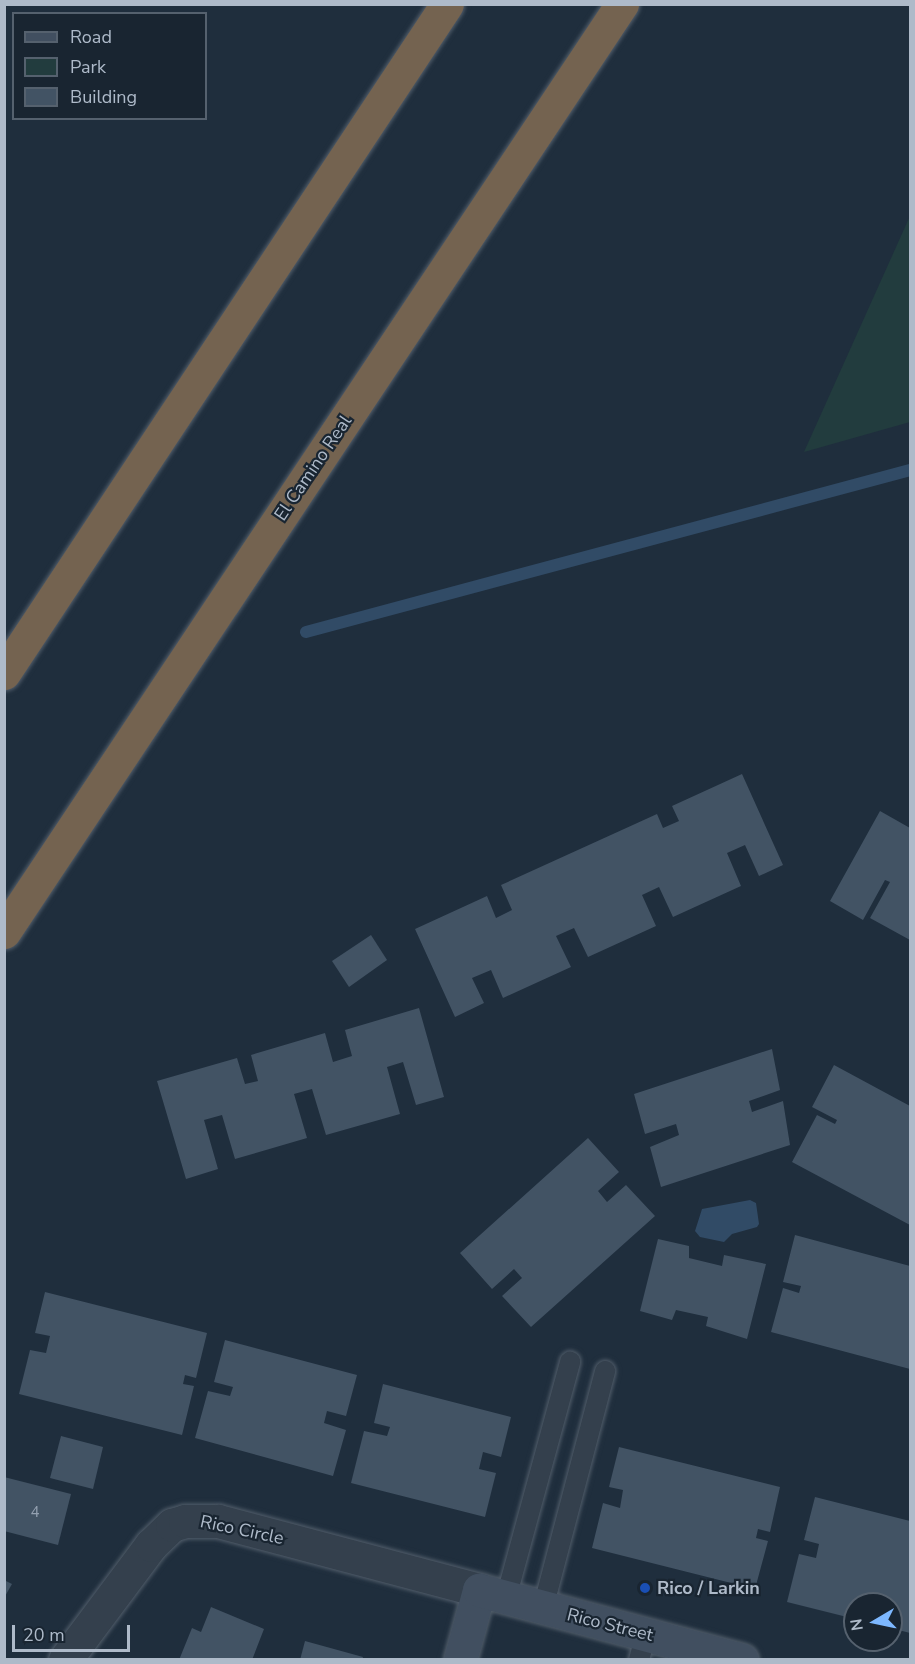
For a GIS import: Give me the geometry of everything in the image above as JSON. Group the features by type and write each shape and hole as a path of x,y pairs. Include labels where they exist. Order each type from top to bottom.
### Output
{"highway":[{"path":"350,149 421,4"},
{"path":"4,674 447,4"},
{"name":"El Camino Real","path":"4,932 622,4"}],"street":[{"name":"Rico Circle","path":"65,1659 151,1545 172,1525 185,1521 218,1521 493,1594"},
{"name":"Rico Street","path":"493,1594 543,1608 642,1647 742,1659"},
{"path":"460,1659 493,1594"}],"lane":[{"path":"493,1594 570,1362"},
{"path":"543,1608 605,1371"}],"green space":[{"path":"910,216 910,422 804,452"}],"water":[{"path":"750,1200 756,1203 759,1224 757,1227 732,1234 724,1242 700,1237 695,1231 702,1209"}],"building":[{"path":"742,774 783,865 759,876 745,845 727,853 741,886 673,917 659,887 642,895 656,926 588,957 574,928 556,936 571,967 503,998 491,970 472,978 484,1003 455,1017 415,929 487,896 496,918 512,910 501,885 657,814 663,828 679,821 672,806"},
{"path":"880,811 910,828 910,940 870,918 890,882 885,880 863,920 830,901"},
{"path":"371,935 387,960 349,987 332,961"},
{"path":"419,1008 444,1097 416,1105 403,1062 387,1067 400,1114 326,1135 312,1089 294,1094 307,1138 235,1159 222,1115 204,1120 218,1169 186,1179 157,1081 237,1058 245,1084 258,1081 251,1055 325,1033 333,1062 352,1056 345,1030"},
{"path":"772,1049 780,1090 749,1101 752,1112 783,1101 790,1145 661,1187 650,1147 679,1135 676,1124 645,1134 634,1094"},
{"path":"834,1065 910,1106 910,1225 792,1162 817,1115 835,1124 837,1120 812,1107"},
{"path":"588,1138 619,1172 598,1191 607,1202 626,1185 655,1216 531,1327 502,1296 522,1278 514,1269 492,1289 460,1253"},
{"path":"795,1235 910,1266 910,1369 771,1332 783,1288 799,1293 801,1286 783,1282"},
{"path":"658,1239 689,1246 689,1258 722,1266 724,1255 766,1264 747,1339 706,1326 708,1317 676,1310 672,1320 640,1311"},
{"path":"45,1292 207,1333 196,1378 185,1375 183,1384 194,1386 182,1435 19,1394 30,1350 46,1353 50,1336 35,1333"},
{"path":"225,1340 357,1375 346,1416 327,1411 324,1423 346,1430 333,1476 195,1438 208,1391 230,1396 233,1387 214,1382"},
{"path":"383,1384 511,1417 501,1457 483,1452 479,1469 496,1473 485,1517 351,1483 364,1431 387,1436 390,1427 374,1423"},
{"path":"61,1436 103,1447 93,1489 50,1478"},
{"path":"619,1447 780,1487 770,1532 758,1529 756,1538 768,1541 755,1589 592,1548 603,1503 620,1508 623,1490 609,1487"},
{"path":"4,1477 71,1494 58,1545 4,1531"},
{"path":"815,1497 910,1521 910,1633 903,1631 903,1592 843,1592 843,1616 787,1602 799,1554 816,1558 819,1544 804,1540"},
{"path":"4,1580 12,1584 4,1598"},
{"path":"211,1607 264,1629 252,1660 179,1660 192,1628 201,1632"},
{"path":"305,1641 363,1657 362,1660 300,1660"}],"waterway":[{"path":"306,632 910,470"}],"place":[{"name":"Rico / Larkin","path":"645,1588"}]}
